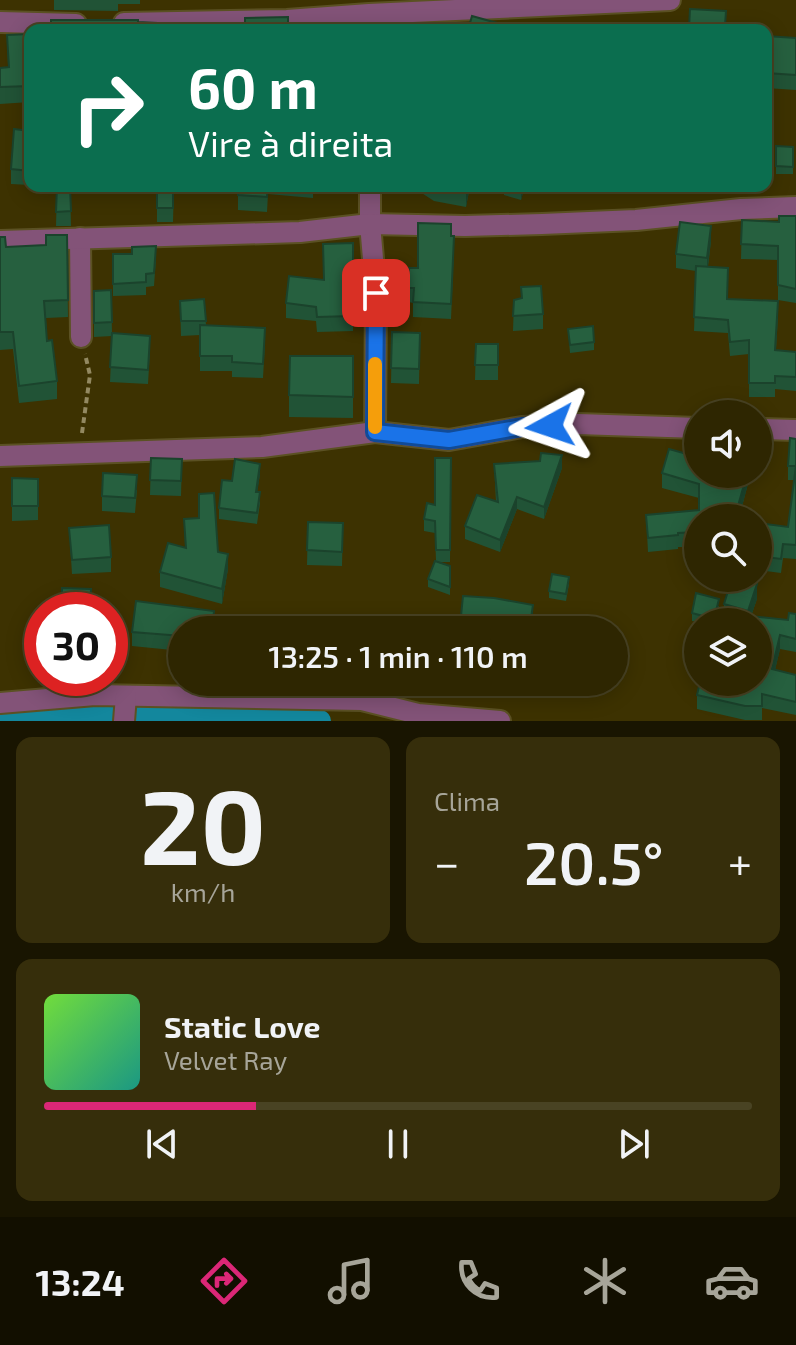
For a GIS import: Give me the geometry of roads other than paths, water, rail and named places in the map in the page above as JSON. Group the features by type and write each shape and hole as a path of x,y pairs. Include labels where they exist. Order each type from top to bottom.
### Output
{"street":[{"path":"0,22 102,24 287,20 670,0"},
{"path":"370,192 376,293 375,432"},
{"path":"0,241 300,232 370,224 465,226 636,220 741,209 796,207"},
{"path":"80,238 81,337"},
{"path":"0,456 262,447 375,432 449,440 522,427 578,424 684,428"},
{"path":"772,429 796,430"},
{"path":"0,703 83,696"},
{"path":"124,721 126,696 362,700 418,714 500,721"}],"waterway":[{"path":"8,721 164,715 320,721"}]}
